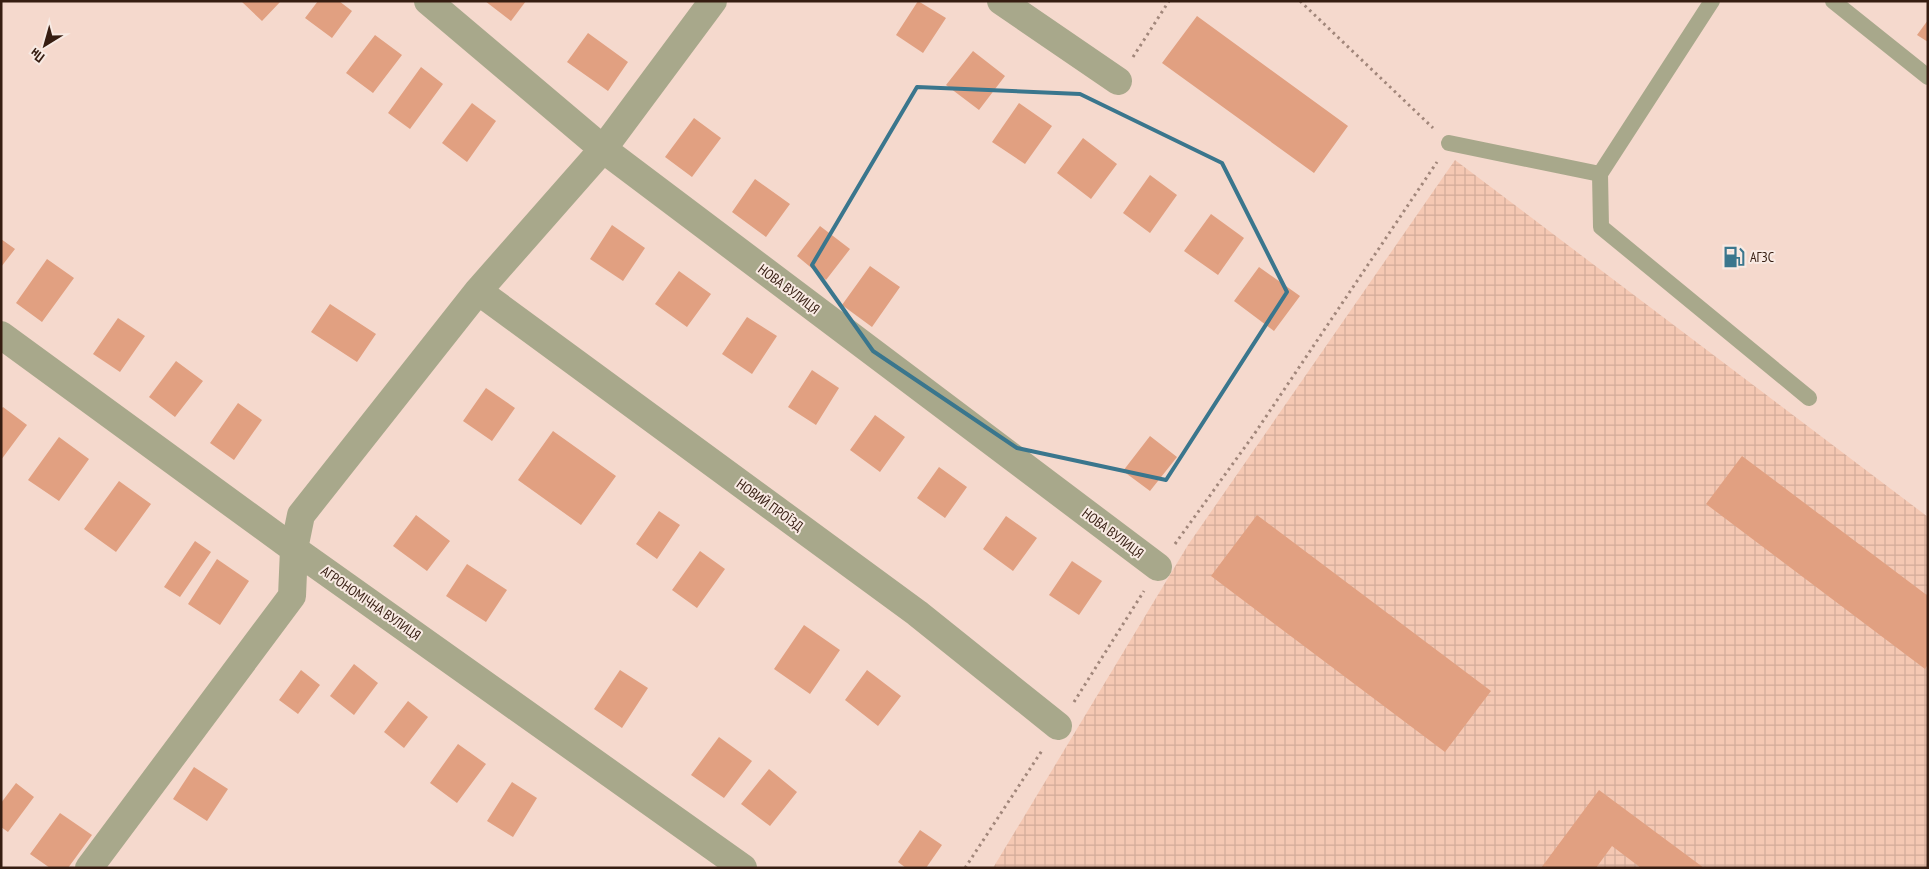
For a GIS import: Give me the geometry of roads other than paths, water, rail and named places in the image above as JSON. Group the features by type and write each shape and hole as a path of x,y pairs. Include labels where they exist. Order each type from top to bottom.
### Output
{"street":[{"name":"НОВА ВУЛИЦЯ","path":"428,1 603,149 1158,567"},
{"path":"89,868 292,596 294,549 301,515 478,291 603,149 713,1"},
{"path":"1001,1 1118,81"},
{"name":"НОВИЙ ПРОЇЗД","path":"478,291 917,613 1058,726"},
{"name":"АГРОНОМІЧНА ВУЛИЦЯ","path":"1,335 294,549 743,868"}],"lane":[{"path":"1712,1 1600,174 1600,227 1809,398"},
{"path":"1833,1 1928,76"},
{"path":"1449,143 1600,174"}],"place":[{"name":"АГЗС","path":"1734,257"}]}
